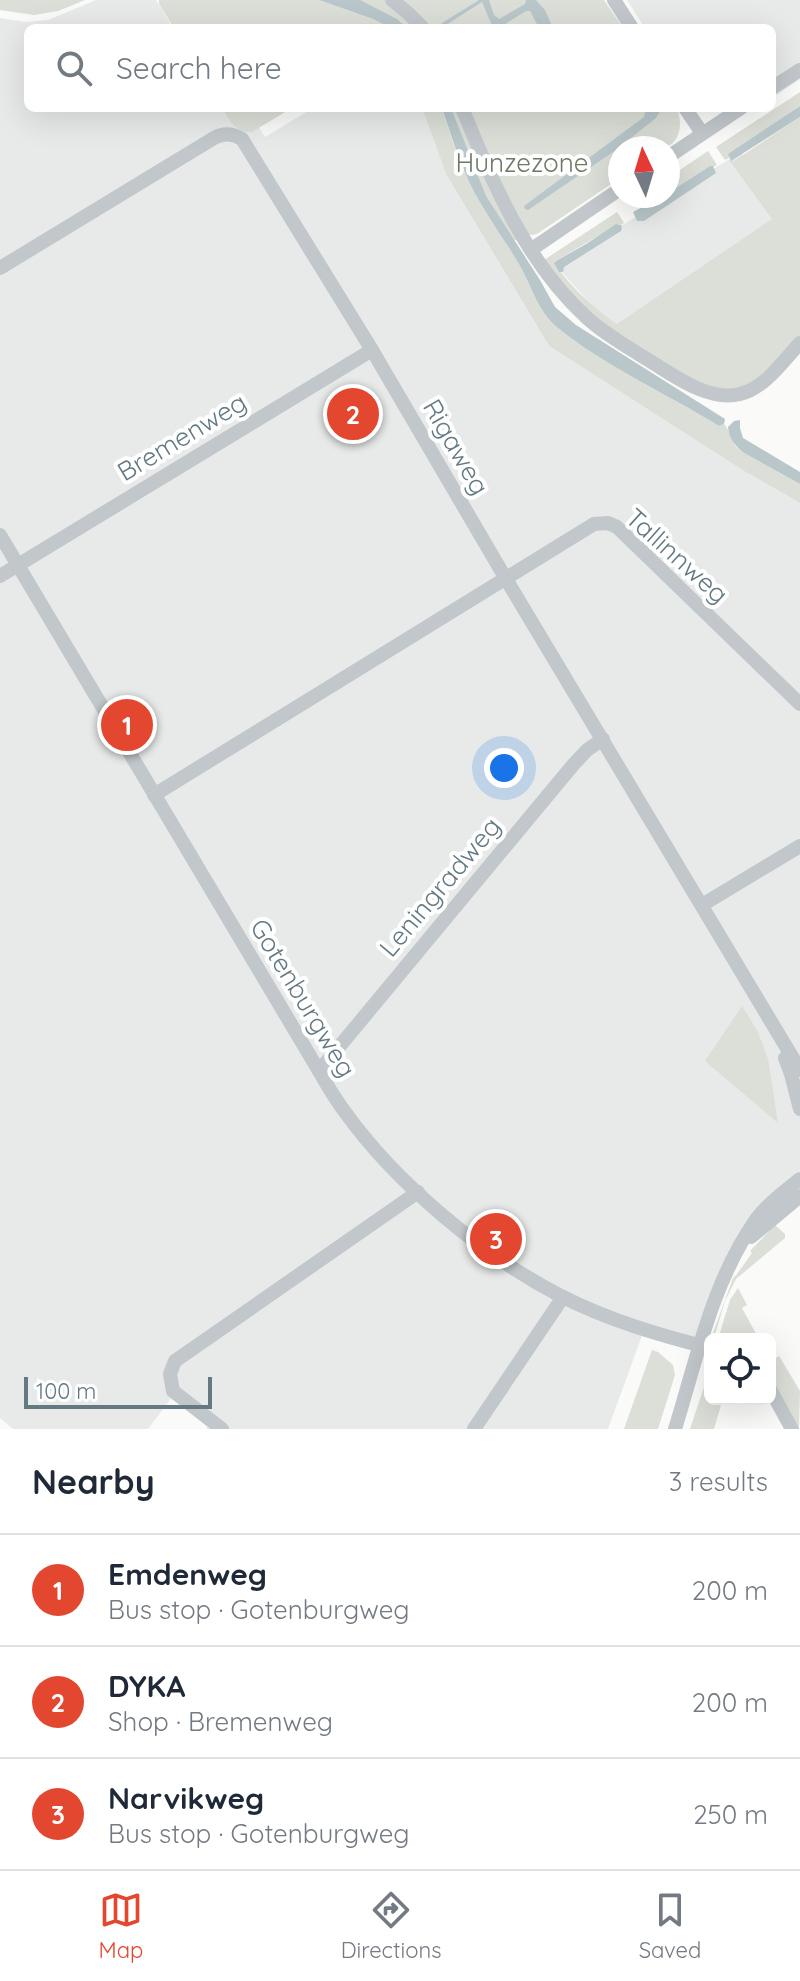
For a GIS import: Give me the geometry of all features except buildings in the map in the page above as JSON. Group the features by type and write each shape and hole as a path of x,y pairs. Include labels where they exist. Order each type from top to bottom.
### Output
{"street":[{"path":"392,0 419,24"},
{"path":"614,0 629,24"},
{"path":"776,85 800,70"},
{"path":"464,112 508,213 563,293 610,336 674,376 719,395 751,390 768,378 800,343"},
{"path":"688,112 702,133"},
{"path":"680,149 735,112"},
{"name":"Rigaweg","path":"0,268 219,135 231,134 245,143 372,350 800,1070"},
{"path":"532,249 608,197"},
{"name":"Bremenweg","path":"0,576 372,350"},
{"name":"Tallinnweg","path":"154,795 594,524 617,527 800,704"},
{"name":"Gotenburgweg","path":"0,535 319,1071 345,1113 379,1154 461,1231 525,1276 563,1297 619,1321 704,1347"},
{"name":"Leningradweg","path":"319,1071 573,765 603,739"},
{"path":"702,905 800,846"},
{"name":"Rigaweg","path":"769,1020 791,1074 800,1109"},
{"path":"709,1333 725,1271 756,1219 800,1179"},
{"path":"222,1429 173,1391 170,1374 175,1361 418,1192"},
{"path":"741,1245 800,1196"},
{"path":"474,1429 563,1297"},
{"path":"675,1429 704,1350"},
{"path":"776,1400 792,1429"}],"shaded area":[{"path":"96,0 156,0 171,24 24,24 24,112 249,112 265,137 306,112 423,112 446,174 549,346 744,471 800,503 800,1188 728,1256 700,1347 644,1330 608,1429 206,1429 212,1421 176,1392 148,1429 13,1429 0,1418 0,18 26,22 48,20"},
{"path":"319,0 360,0 403,24 382,24"},
{"path":"479,0 489,0 494,15 499,19 525,4 526,0 536,0 551,24 537,24 530,11 526,11 505,24 491,24 482,2 448,24 442,23"},
{"path":"627,0 800,0 800,79 776,95 776,24 642,24"},
{"path":"800,106 800,117 731,161 728,154"},
{"path":"443,112 453,112 486,196 555,307 576,325 725,419 724,424 719,426 616,367 551,322 475,193"},
{"path":"644,112 659,112 633,136 618,136 644,117"},
{"path":"608,144 608,155 528,210 524,206"},
{"path":"741,152 794,217 622,331 598,312 556,266 650,208 680,208 680,190"},
{"path":"713,166 716,173 680,197 680,185"},
{"path":"640,208 664,208 644,221 637,221 633,212"},
{"path":"616,224 621,225 621,231 559,272 554,263 556,261"},
{"path":"740,420 743,438 800,472 800,484 738,448 731,439 728,427"}],"green space":[{"path":"0,0 85,0 58,11 34,15 0,10"},
{"path":"159,0 319,0 382,24 172,24"},
{"path":"328,0 604,0 620,24 387,24"},
{"path":"800,92 800,106 729,154 725,160 716,147 769,112 776,112 776,108"},
{"path":"225,112 285,112 252,132 237,128"},
{"path":"423,112 443,112 458,158 475,193 551,322 616,367 719,426 724,424 739,450 800,484 800,503 744,471 549,346 446,174"},
{"name":"Hunzezone","path":"446,112 678,112 677,136 608,136 608,186 537,234 514,241 512,237 507,241"},
{"path":"800,117 800,338 749,386 720,392 676,373 589,315 544,260 617,212 624,223 554,262 582,296 617,324 772,219 729,160 734,161"},
{"path":"708,151 717,165 710,166 680,185 680,170"},
{"path":"742,1006 758,1032 768,1059 778,1123 705,1061"},
{"path":"775,1225 785,1234 785,1238 736,1279 713,1333 733,1278 752,1253 750,1251"},
{"path":"738,1288 747,1305 742,1308 756,1333 720,1333 730,1300"},
{"path":"652,1350 673,1365 675,1375 658,1429 624,1429"},
{"path":"779,1356 800,1391 799,1427 776,1387 776,1358"},
{"path":"704,1387 704,1405 721,1405 714,1429 690,1429"}],"place":[{"name":"DYKA","path":"353,414"},
{"name":"Emdenweg","path":"127,725"},
{"name":"Narvikweg","path":"496,1239"}]}
